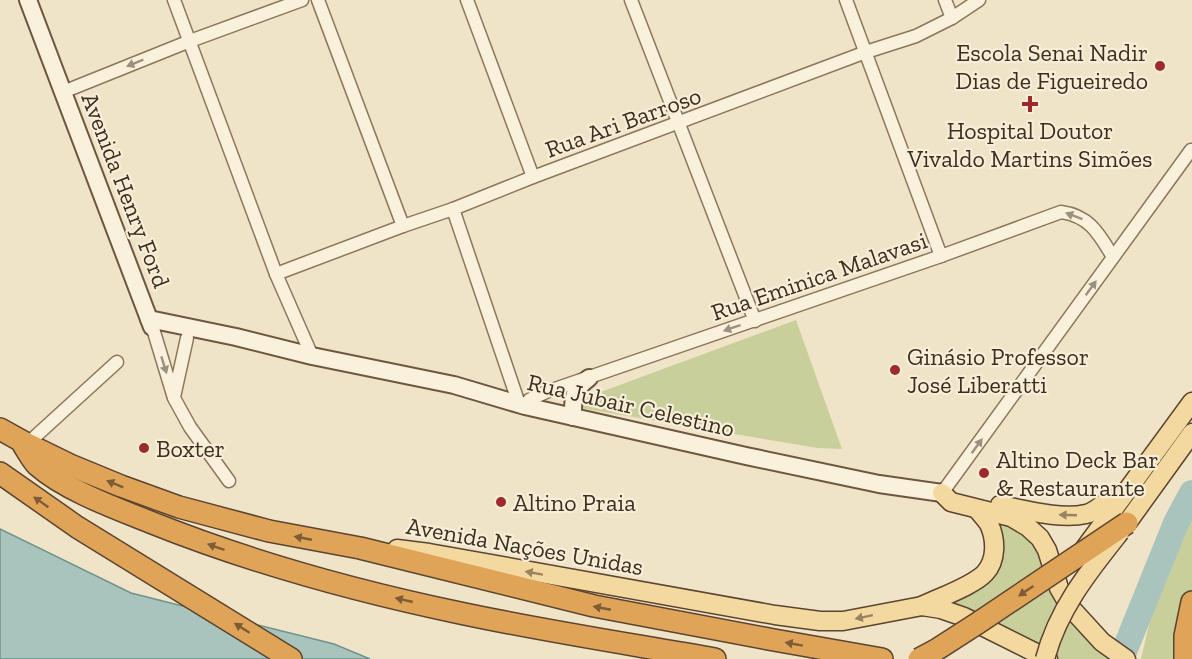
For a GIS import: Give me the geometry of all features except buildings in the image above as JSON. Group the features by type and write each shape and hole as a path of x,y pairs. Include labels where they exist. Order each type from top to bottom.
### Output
{"highway":[{"name":"Avenida Nações Unidas","path":"15,437 70,465 179,507 269,531 360,548"},
{"path":"15,437 36,464 66,484 108,506 184,536 257,560 363,591 461,613 715,659"},
{"path":"0,473 77,527 291,659"},
{"path":"919,659 978,623 1127,523"},
{"path":"360,548 594,606 882,659"},
{"path":"1185,659 1185,636 1192,602"}],"main road":[{"name":"Avenida Henry Ford","path":"28,0 152,325"},
{"name":"Rua Jubair Celestino","path":"152,325 187,338 285,358 312,356"},
{"name":"Rua Jubair Celestino","path":"152,325 236,337 312,356 454,385 522,405 812,471 942,493"},
{"path":"573,417 573,401 577,388 588,378"},
{"path":"1059,588 1093,537 1192,402"},
{"path":"1047,659 1048,646 1061,616 1083,579 1192,433"},
{"path":"942,493 1030,511 1073,516 1094,512 1111,500 1122,499"},
{"path":"942,493 951,502 1011,517 1028,527 1040,538 1047,550 1059,588 1070,607 1102,642 1126,659"},
{"path":"922,606 968,584 984,574 992,563 995,550 992,533 988,523 977,509"},
{"name":"Avenida Nações Unidas","path":"360,548 389,548 429,553 820,621 851,620 922,606 941,609 964,617 1047,659"}],"street":[{"path":"174,0 276,274 312,356"},
{"path":"63,92 190,41 302,0"},
{"path":"318,0 403,226"},
{"path":"467,0 534,177"},
{"path":"631,0 755,321"},
{"path":"846,0 941,256"},
{"path":"945,0 952,18"},
{"name":"Rua Ari Barroso","path":"276,274 866,52 916,36 952,18 979,0"},
{"path":"942,493 1191,150"},
{"path":"453,209 522,405"},
{"name":"Rua Eminica Malavasi","path":"522,405 546,392 941,256 1061,212 1070,213 1091,224 1113,257"},
{"name":"Avenida Henry Ford","path":"152,325 174,398 190,427 229,481"},
{"path":"174,398 187,338"},
{"path":"15,437 59,417 117,362"}],"green space":[{"path":"796,320 842,449 817,448 580,408 587,397"},
{"path":"1192,510 1192,659 1141,659 1161,573"},
{"path":"988,523 1028,527 1059,588 1126,659 1048,659 941,609 984,574"}],"water":[{"path":"0,529 131,593 334,644 370,659 0,659"}],"waterway":[{"path":"1121,659 1176,523 1192,493"}],"place":[{"name":"Escola Senai Nadir Dias de Figueiredo","path":"1160,66"},
{"name":"Hospital Doutor Vivaldo Martins Simões","path":"1030,104"},
{"name":"Ginásio Professor José Liberatti","path":"895,370"},
{"name":"Boxter","path":"144,448"},
{"name":"Altino Deck Bar & Restaurante","path":"984,473"},
{"name":"Altino Praia","path":"501,502"}]}
